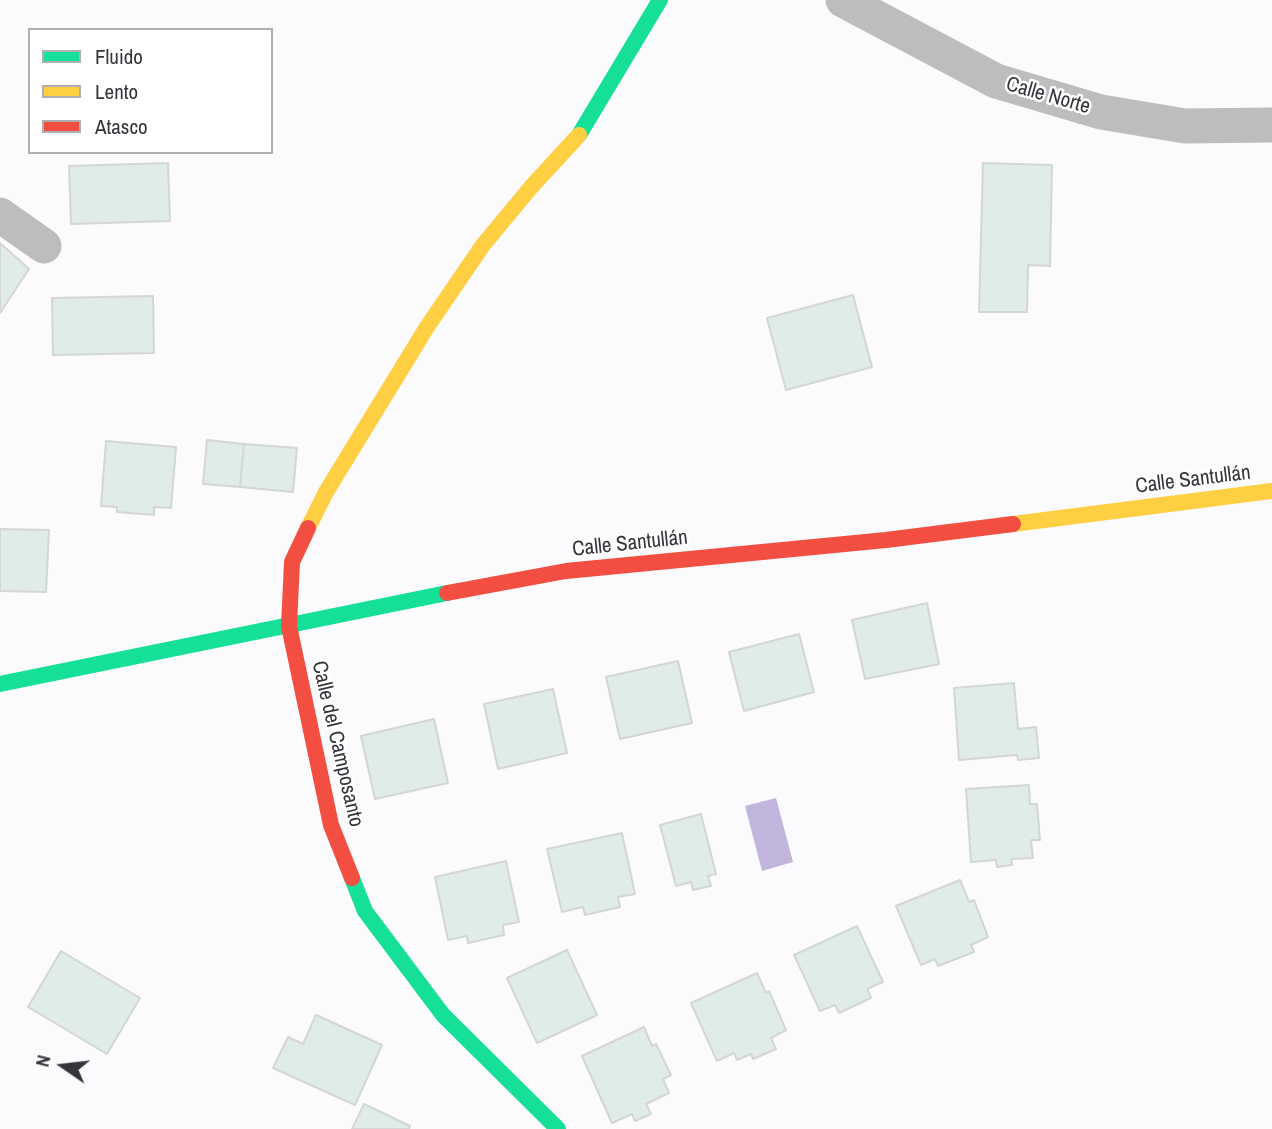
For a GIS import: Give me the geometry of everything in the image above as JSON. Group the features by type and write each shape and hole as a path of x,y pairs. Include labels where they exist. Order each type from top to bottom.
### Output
{"street":[{"name":"Calle del Camposanto","path":"558,1129 443,1015 365,911 331,825 289,626 292,562 327,492 427,327 484,245 532,187 576,141 660,0"},
{"name":"Calle Norte","path":"843,0 996,81 1101,112 1185,126 1272,125"},
{"path":"0,215 44,246"},
{"name":"Calle Santullán","path":"0,684 441,594 566,572 886,540 1272,491"}],"shaded area":[{"path":"776,798 793,862 762,871 745,806"}],"building":[{"path":"168,163 170,221 71,224 69,166"},
{"path":"983,163 1052,165 1050,266 1028,265 1027,312 979,312"},
{"path":"0,243 29,269 0,313"},
{"path":"853,295 872,367 786,390 767,318"},
{"path":"153,296 154,353 53,355 52,298"},
{"path":"207,440 244,444 240,487 203,484"},
{"path":"106,441 176,447 171,508 154,507 154,515 117,512 117,507 101,506"},
{"path":"244,444 297,448 293,492 240,487"},
{"path":"0,529 49,530 46,592 0,591"},
{"path":"927,603 939,664 865,679 852,620"},
{"path":"799,634 814,692 744,711 729,652"},
{"path":"678,661 692,723 620,739 606,677"},
{"path":"1014,683 1018,729 1036,727 1039,758 1018,760 1017,755 959,760 954,688"},
{"path":"553,689 567,753 498,769 484,704"},
{"path":"434,719 448,783 375,799 361,736"},
{"path":"1029,785 1030,804 1037,804 1040,840 1031,840 1033,858 1011,859 1012,865 997,867 996,860 971,862 966,789"},
{"path":"701,814 716,874 708,876 711,886 693,890 691,882 676,886 660,825"},
{"path":"622,833 635,894 618,897 620,907 585,915 583,907 562,912 547,849"},
{"path":"506,861 519,922 503,925 504,935 468,943 467,936 448,940 435,877"},
{"path":"960,880 969,902 974,900 988,937 971,945 974,952 938,966 935,959 921,965 896,906"},
{"path":"857,926 883,982 867,989 871,998 839,1013 835,1005 820,1011 794,955"},
{"path":"567,950 597,1015 537,1043 507,978"},
{"path":"61,951 140,998 107,1054 28,1007"},
{"path":"757,973 766,993 769,991 786,1030 771,1038 776,1049 753,1059 751,1054 737,1060 734,1053 717,1061 691,1003"},
{"path":"316,1015 382,1045 355,1105 273,1068 288,1037 303,1044"},
{"path":"644,1027 652,1046 656,1044 671,1075 663,1079 669,1093 646,1104 651,1114 635,1121 632,1114 612,1123 582,1056"},
{"path":"364,1104 410,1126 409,1129 352,1129"}],"traffic: fast":[{"path":"579,135 660,0"},
{"path":"0,684 447,593"},
{"path":"352,878 365,911 443,1015 558,1129"}],"traffic: slow":[{"path":"308,528 326,492 427,327 483,245 579,135"},
{"path":"1013,524 1272,491"}],"traffic: jam":[{"path":"447,593 566,571 886,540 1013,524"},
{"path":"308,528 292,562 289,626 331,825 352,878"}]}
